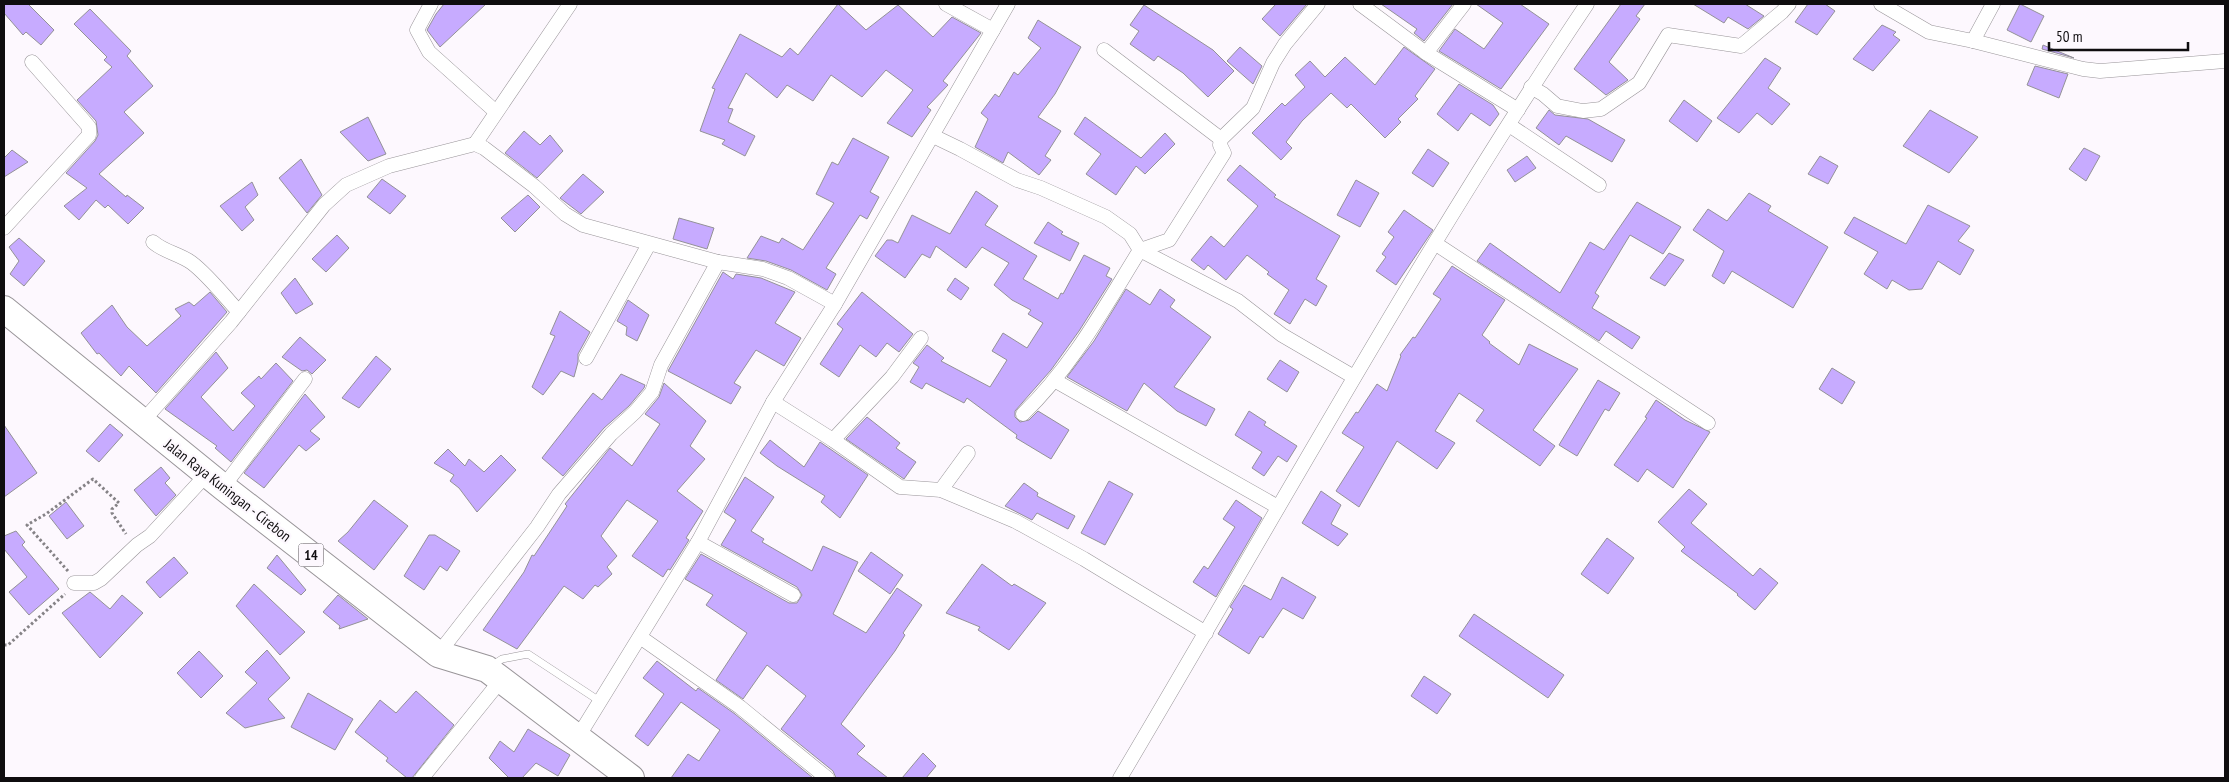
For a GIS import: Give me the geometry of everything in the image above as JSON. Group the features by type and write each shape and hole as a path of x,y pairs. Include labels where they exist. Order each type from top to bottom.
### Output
{"highway":[{"name":"Jalan Raya Kuningan - Cirebon","path":"4,309 142,422 438,654 494,674 631,778"}],"street":[{"path":"431,4 417,30 429,52 496,112"},
{"path":"475,144 570,4"},
{"path":"946,4 993,30"},
{"path":"578,737 698,542 773,402 835,304 1008,4"},
{"path":"1023,414 1054,380 1088,336 1140,250 1169,240 1224,153 1220,145 1222,139 1253,108 1273,63 1285,44 1318,4"},
{"path":"1360,4 1426,53 1518,110"},
{"path":"1426,53 1464,4"},
{"path":"1120,778 1354,377 1531,87 1587,4"},
{"path":"1531,87 1557,106 1583,111 1601,109 1639,83 1668,35 1741,46 1776,18 1789,4"},
{"path":"1881,4 1929,32 1973,41 2083,69 2100,71 2225,61"},
{"path":"1973,41 1994,4"},
{"path":"1104,50 1222,139"},
{"path":"4,228 89,136 89,127 84,120 32,62"},
{"path":"1509,125 1599,186"},
{"path":"933,136 1017,180 1041,188 1106,217 1130,234 1140,250 1238,301 1282,335 1354,377"},
{"path":"142,422 239,312 324,205 346,185 389,166 475,144 484,148 534,186 565,214 583,225 718,262 763,269 788,278 835,304"},
{"path":"153,242 161,249 172,252 192,263 239,312"},
{"path":"586,358 649,244"},
{"path":"1436,244 1708,422"},
{"path":"438,654 538,528 559,494 611,434 636,412 652,392 661,365 718,262"},
{"path":"834,440 892,377 921,338"},
{"path":"74,583 94,583 101,579 137,545 215,480 305,379"},
{"path":"1054,380 1278,507"},
{"path":"773,402 834,440 900,487 941,490 1015,521 1084,559 1206,633"},
{"path":"941,490 968,453"},
{"path":"698,542 793,595"},
{"path":"640,637 740,707 827,778"},
{"path":"422,778 494,674"}],"lane":[{"path":"494,674 502,659 528,654 601,702"}],"path":[{"path":"4,645 8,645 71,589 74,583 73,576 28,525 93,479 120,503 112,509 112,513 124,532"}],"building":[{"path":"4,4 28,4 54,30 41,45 26,32 23,35 4,13"},
{"path":"444,4 486,4 440,47 427,30"},
{"path":"838,4 866,30 898,5 933,37 952,17 981,33 943,81 948,85 927,107 931,110 912,137 887,123 913,90 886,70 862,97 831,75 813,101 787,85 777,98 746,73 728,108 733,109 728,122 755,136 745,156 722,144 725,140 700,131 715,89 712,88 740,34 782,57 790,48 798,55"},
{"path":"1276,4 1307,4 1280,36 1262,19"},
{"path":"1381,4 1453,4 1424,41 1414,33 1417,29"},
{"path":"1476,4 1520,4 1549,24 1501,89 1439,51 1455,29 1484,49 1503,23"},
{"path":"1621,4 1645,4 1636,16 1640,19 1609,62 1628,80 1606,95 1574,69"},
{"path":"1693,4 1745,4 1764,16 1748,29 1728,17 1724,23"},
{"path":"1808,4 1825,4 1835,11 1817,35 1795,22"},
{"path":"2020,4 2044,16 2031,42 2007,30"},
{"path":"1144,5 1213,50 1234,71 1208,97 1183,73 1158,56 1154,61 1130,44 1139,31 1130,25"},
{"path":"90,9 131,51 127,56 153,86 124,112 144,133 99,174 126,197 127,195 144,208 128,224 108,205 105,208 96,200 79,220 64,206 87,188 66,173 95,141 98,135 96,121 77,100 112,67 104,60 107,57 74,24"},
{"path":"1038,20 1081,47 1055,94 1038,117 1061,131 1045,156 1051,160 1039,175 1008,152 1003,163 975,147 988,119 981,113 995,94 999,97 1014,72 1018,75 1041,48 1028,38"},
{"path":"1882,25 1896,32 1893,35 1900,40 1873,71 1853,59"},
{"path":"2043,45 2074,58 2042,49"},
{"path":"1240,47 1262,66 1253,84 1227,61"},
{"path":"1404,47 1435,69 1415,96 1418,99 1398,119 1401,122 1385,138 1351,104 1347,108 1331,93 1302,121 1286,142 1292,148 1281,160 1252,133 1282,103 1285,106 1305,87 1295,75 1310,61 1325,77 1345,57 1375,85"},
{"path":"1765,58 1781,68 1768,88 1790,104 1772,125 1757,113 1739,133 1717,118"},
{"path":"2035,66 2068,74 2059,98 2027,85"},
{"path":"1459,84 1493,105 1499,114 1490,126 1471,113 1458,131 1437,114"},
{"path":"1684,100 1712,121 1697,142 1669,121"},
{"path":"1549,110 1555,115 1588,119 1625,140 1612,162 1566,136 1559,145 1536,128"},
{"path":"1930,110 1978,137 1949,173 1903,146"},
{"path":"368,117 386,154 368,161 340,132"},
{"path":"1085,117 1141,158 1165,133 1175,144 1145,174 1136,166 1116,195 1086,174 1101,154 1074,134"},
{"path":"524,131 540,145 550,135 563,151 537,178 505,153"},
{"path":"853,138 889,157 870,192 879,197 867,219 860,215 826,268 836,274 827,290 791,270 766,261 747,258 761,236 779,243 782,238 803,250 834,203 816,194 832,162 838,165"},
{"path":"2084,148 2100,156 2086,181 2069,169"},
{"path":"1428,149 1449,163 1433,187 1412,173"},
{"path":"12,150 28,162 4,177 4,158"},
{"path":"1527,156 1536,168 1515,182 1507,170"},
{"path":"1820,156 1838,166 1828,184 1808,174"},
{"path":"301,159 322,195 307,213 279,178"},
{"path":"1240,165 1276,195 1274,197 1340,236 1316,279 1327,286 1316,306 1305,299 1290,324 1274,314 1289,290 1267,274 1269,272 1247,255 1226,280 1208,265 1204,270 1191,260 1211,236 1224,247 1258,206 1227,180"},
{"path":"583,174 604,192 581,214 560,198"},
{"path":"382,179 406,196 390,214 367,197"},
{"path":"1356,180 1379,193 1360,227 1337,215"},
{"path":"252,182 258,195 245,207 254,220 242,231 220,206"},
{"path":"976,191 998,206 985,225 1037,256 1023,279 1058,299 1061,293 1063,294 1084,255 1110,268 1106,276 1112,279 1079,331 1051,370 1015,411 1015,417 1020,422 1029,420 1038,411 1069,430 1051,459 1016,438 1017,435 967,398 964,403 926,383 922,389 910,382 919,367 913,363 927,345 944,358 941,361 990,387 1007,360 992,351 1003,333 1027,348 1043,323 1028,314 1031,310 1012,300 994,285 1009,263 982,247 966,268 936,246 930,258 922,254 905,278 875,256 887,240 898,243 912,215 950,234"},
{"path":"1749,193 1771,206 1768,211 1828,247 1793,308 1732,271 1724,284 1712,276 1724,251 1693,230 1708,209 1727,221"},
{"path":"528,195 540,207 515,232 501,218"},
{"path":"1637,202 1681,227 1663,254 1630,235 1595,293 1599,296 1592,308 1640,337 1632,349 1606,331 1599,341 1477,261 1490,243 1560,293 1590,242 1604,250"},
{"path":"1928,205 1970,226 1958,241 1974,250 1960,275 1938,261 1922,289 1909,290 1892,280 1887,289 1864,274 1878,252 1844,233 1854,217 1906,244"},
{"path":"1404,210 1433,230 1396,285 1376,271 1386,257 1382,254 1394,237 1388,232"},
{"path":"679,218 714,228 707,249 673,239"},
{"path":"1048,222 1063,232 1061,234 1079,243 1070,261 1034,243"},
{"path":"337,235 349,248 326,272 312,259"},
{"path":"19,238 45,261 24,286 10,274 19,261 9,247"},
{"path":"1669,253 1684,260 1665,286 1650,278"},
{"path":"1452,266 1505,300 1482,335 1489,343 1519,365 1529,344 1578,369 1533,430 1555,446 1540,466 1476,421 1484,410 1459,393 1435,431 1455,443 1437,469 1397,441 1359,507 1336,491 1364,447 1342,433 1377,384 1387,391 1400,355 1413,337 1415,338 1441,299 1433,294"},
{"path":"723,272 733,279 736,274 761,278 795,292 775,323 801,338 784,366 756,350 734,383 741,387 731,404 668,371"},
{"path":"295,278 313,304 296,314 281,293"},
{"path":"955,278 969,288 961,300 947,290"},
{"path":"1126,289 1150,305 1160,289 1175,300 1170,307 1211,337 1174,387 1215,409 1206,426 1177,411 1144,383 1127,411 1067,377 1094,341"},
{"path":"210,292 227,312 156,393 129,366 121,376 99,353 97,354 81,333 112,305 127,327 147,346 181,316 175,309 189,302 194,306"},
{"path":"862,292 913,334 899,352 887,343 876,357 860,345 839,377 820,364 843,329 837,324"},
{"path":"628,300 649,315 637,341 626,335 627,327 617,321"},
{"path":"560,311 590,332 578,354 574,377 561,371 543,395 532,387 555,336 550,334"},
{"path":"300,337 326,360 312,374 307,370 302,371 282,357"},
{"path":"216,352 228,368 201,397 233,431 255,406 241,393 259,376 261,379 276,363 293,381 231,462 215,448 217,446 165,409"},
{"path":"376,356 391,369 359,408 342,398"},
{"path":"1280,360 1299,372 1287,392 1267,379"},
{"path":"1832,368 1855,382 1842,404 1819,389"},
{"path":"621,374 645,385 644,388 629,406 604,428 563,476 542,458 593,393 602,400"},
{"path":"1598,380 1620,393 1609,411 1605,409 1577,456 1559,445"},
{"path":"664,383 706,421 690,446 705,459 677,491 703,511 686,538 689,540 670,570 668,569 663,577 632,556 658,521 627,500 601,536 617,556 607,567 612,574 598,587 595,585 583,599 564,586 517,649 483,630 567,506 565,504 610,448 632,466 660,424 645,414 659,397"},
{"path":"305,394 325,417 310,431 320,439 306,451 299,445 264,488 244,473"},
{"path":"1656,400 1685,420 1710,432 1673,488 1647,469 1638,482 1614,465 1647,418 1645,417"},
{"path":"1249,411 1266,422 1264,425 1297,446 1287,462 1278,456 1264,476 1252,468 1262,452 1235,435"},
{"path":"867,417 900,443 896,448 916,462 904,479 846,439"},
{"path":"110,424 123,435 99,462 86,451"},
{"path":"4,425 37,473 4,497"},
{"path":"770,440 804,467 820,442 868,475 840,518 821,502 825,496 760,453"},
{"path":"448,449 465,466 469,459 484,472 501,455 516,470 477,512 459,488 450,481 454,475 434,463"},
{"path":"161,467 170,478 165,483 176,495 156,516 134,490"},
{"path":"745,477 774,497 751,531 764,539 762,542 812,571 823,546 858,562 833,614 866,633 897,588 922,605 903,633 905,635 895,651 841,724 865,746 857,754 888,778 836,778 833,771 781,729 806,696 767,665 743,699 716,680 747,633 706,605 713,595 685,579 701,554 789,603 797,603 802,595 797,587 721,545 736,520 724,512"},
{"path":"1109,481 1133,494 1105,545 1081,533"},
{"path":"1024,483 1038,493 1037,496 1075,516 1068,529 1037,513 1032,520 1005,506"},
{"path":"1689,489 1707,504 1691,523 1753,576 1760,568 1778,583 1755,610 1738,594 1681,551 1685,547 1658,522"},
{"path":"1321,491 1341,505 1331,524 1348,534 1338,546 1302,523"},
{"path":"374,500 408,526 374,570 338,541 348,532"},
{"path":"1236,500 1262,518 1216,597 1193,582 1204,566 1208,569 1235,527 1223,519"},
{"path":"66,502 84,526 67,539 49,516"},
{"path":"16,531 25,542 22,545 59,589 29,615 9,592 27,577 4,549 4,536"},
{"path":"429,535 435,535 460,551 447,571 440,566 424,590 404,576"},
{"path":"1607,538 1634,558 1608,594 1581,574"},
{"path":"871,552 903,575 890,594 858,571"},
{"path":"277,555 306,590 301,595 267,568"},
{"path":"174,557 188,573 160,598 146,582"},
{"path":"982,564 1012,586 1014,584 1046,603 1009,650 978,630 980,627 946,613"},
{"path":"1282,577 1316,597 1303,619 1283,608 1263,638 1260,636 1249,654 1218,634 1233,609 1230,607 1244,585 1271,600"},
{"path":"254,584 305,632 280,655 236,606"},
{"path":"90,592 110,609 122,595 143,613 100,658 62,613"},
{"path":"338,595 368,619 339,629 340,626 323,612"},
{"path":"1474,614 1564,675 1548,698 1459,636"},
{"path":"267,650 290,678 268,699 285,718 245,728 226,713 257,683 245,672"},
{"path":"199,651 223,676 201,698 177,673"},
{"path":"657,661 696,691 698,688 735,714 813,778 671,778 688,754 699,761 720,730 681,702 648,746 635,736 664,694 643,678"},
{"path":"1424,676 1451,694 1437,714 1411,696"},
{"path":"416,691 454,725 412,778 407,778 386,761 388,758 355,732 380,700 396,713"},
{"path":"308,693 353,719 335,750 291,727"},
{"path":"528,729 570,755 558,776 536,763 522,778 509,778 489,758 500,741 514,752"},
{"path":"923,753 936,766 926,778 902,778"}]}
